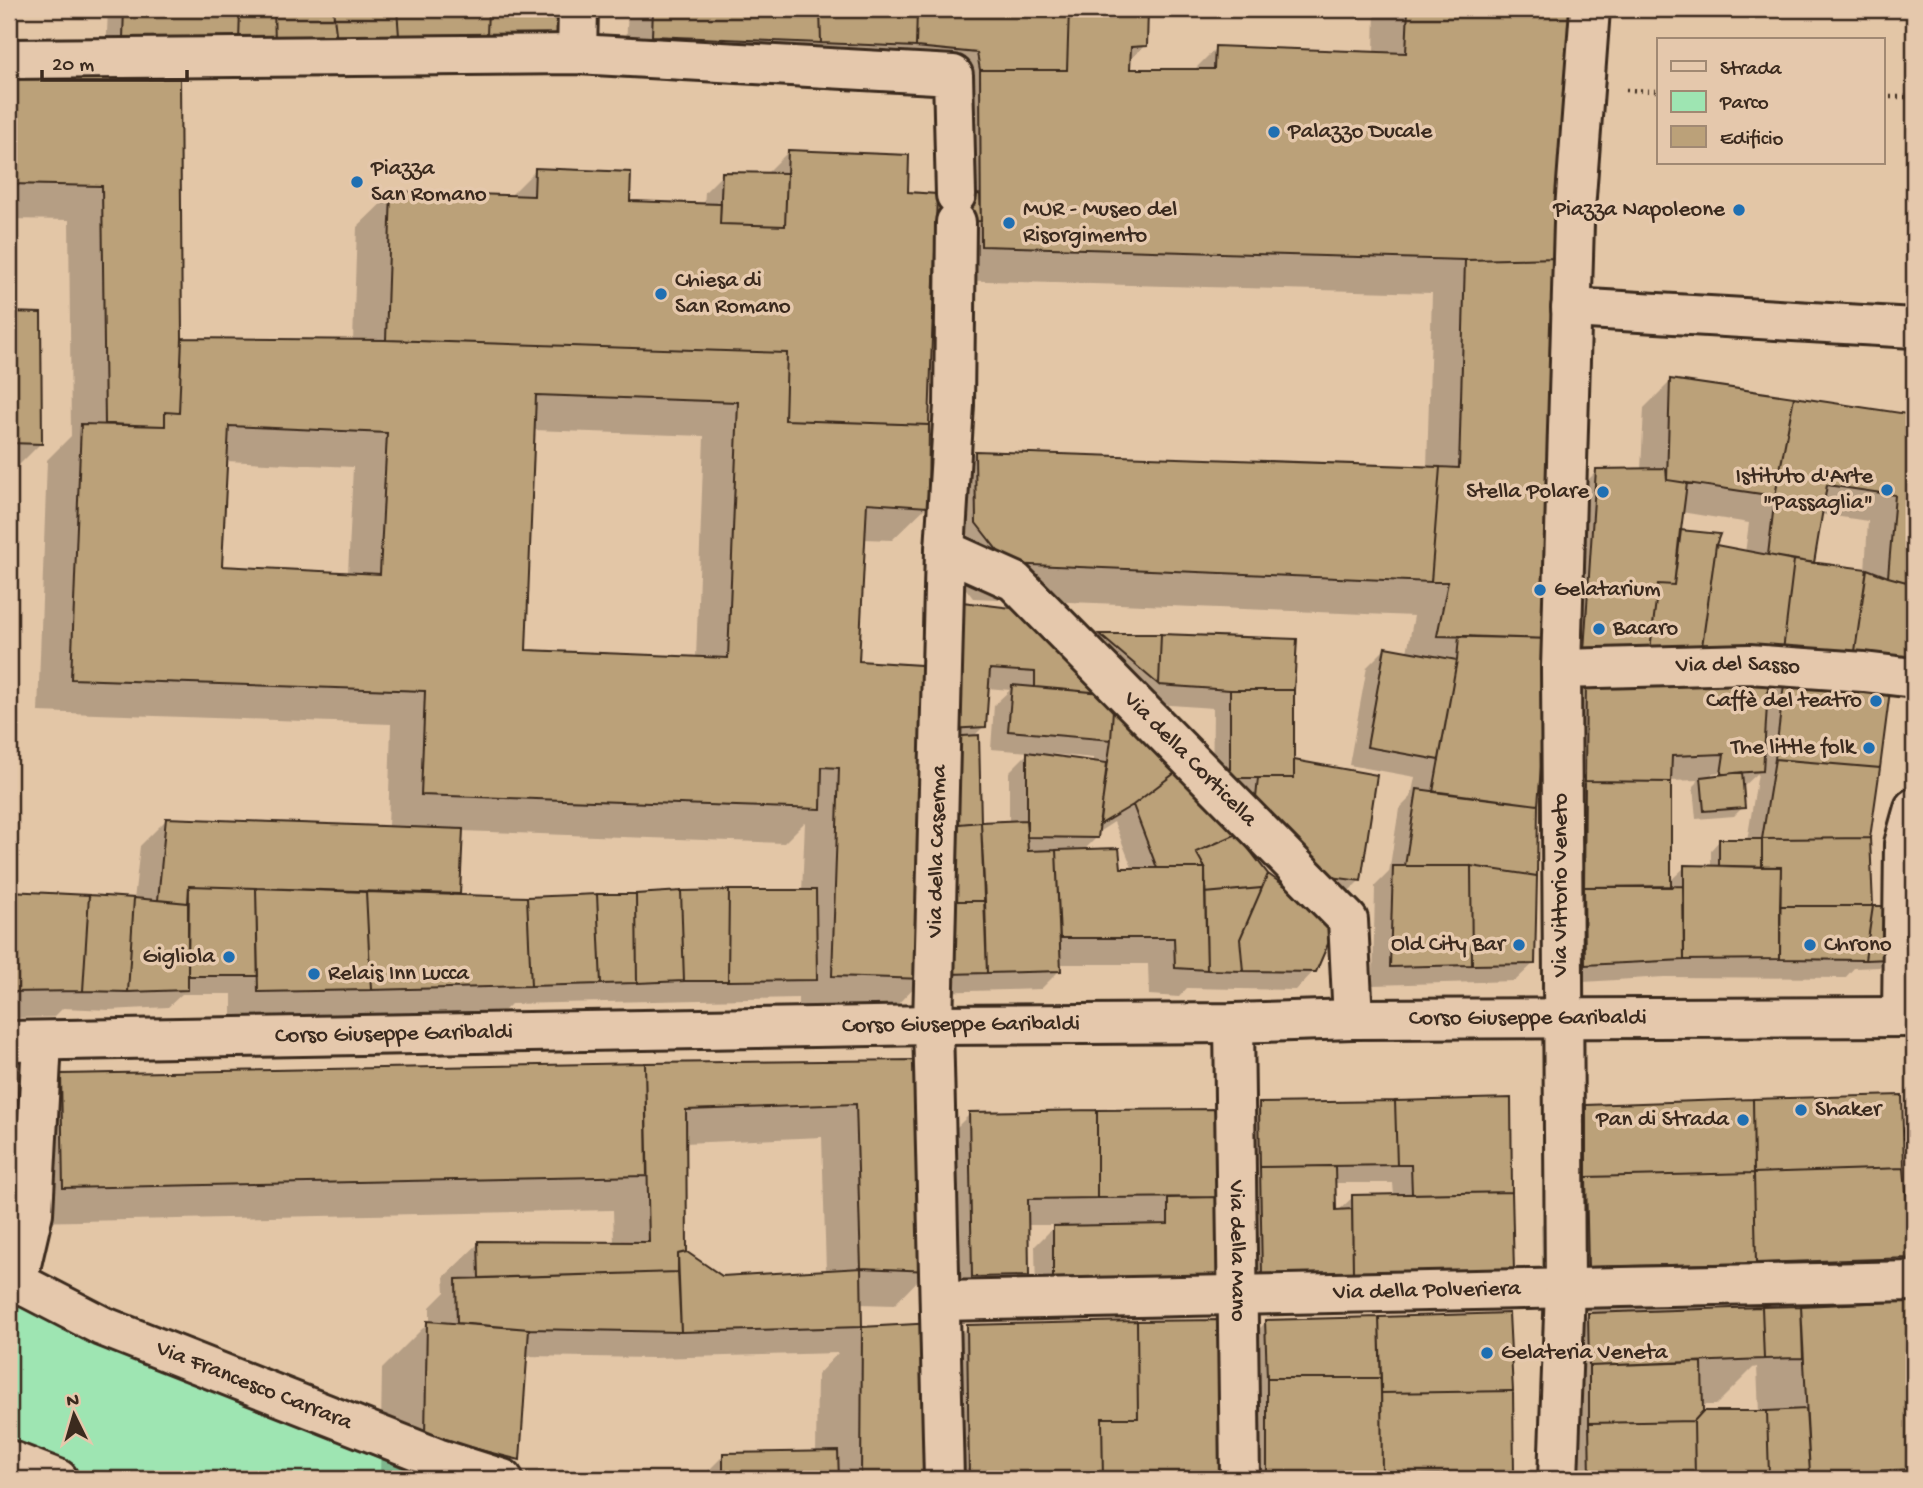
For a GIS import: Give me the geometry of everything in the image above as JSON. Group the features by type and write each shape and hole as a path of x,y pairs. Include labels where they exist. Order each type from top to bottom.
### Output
{"street":[{"path":"9,59 577,54 578,9"},
{"path":"1590,9 1574,223 1571,308 1914,328"},
{"name":"Via della Caserma","path":"577,54 953,75 956,209 954,405 945,550 933,1024 944,1479"},
{"name":"Via Vittorio Veneto","path":"1558,1479 1565,1288 1561,669 1571,308"},
{"name":"Via della Corticella","path":"945,550 1014,581 1348,920 1353,1019"},
{"name":"Via del Sasso","path":"1561,669 1749,664 1914,678"},
{"path":"1908,1017 1905,844 1914,808"},
{"name":"Corso Giuseppe Garibaldi","path":"26,1041 933,1024 1908,1017"},
{"name":"Via della Mano","path":"1234,1023 1240,1479"},
{"path":"13,1280 33,1213 26,1041"},
{"name":"Via Francesco Carrara","path":"13,1280 102,1326 438,1458 503,1479"},
{"name":"Via della Polveriera","path":"941,1301 1914,1281"},
{"path":"9,1460 58,1479"}],"path":[{"path":"1884,97 1914,97"}],"green space":[{"path":"9,1298 24,1305 429,1479 9,1479"}],"building":[{"path":"124,9 240,9 239,43 123,38"},
{"path":"240,9 274,9 275,42 239,43"},
{"path":"274,9 333,9 337,41 275,42"},
{"path":"333,9 397,9 399,36 337,41"},
{"path":"397,9 488,9 487,35 399,36"},
{"path":"488,9 565,9 563,35 487,35"},
{"path":"653,9 820,9 821,43 652,36"},
{"path":"820,9 917,9 916,47 821,43"},
{"path":"917,9 1069,9 1067,70 980,70 977,53 916,47"},
{"name":"Palazzo Ducale","path":"1069,9 1148,9 1147,46 1131,47 1130,69 1214,69 1215,46 1406,53 1408,9 1575,9 1560,258 1465,260 981,246 980,70 1067,70"},
{"path":"9,76 180,78 182,338 179,413 165,412 165,426 105,424 102,186 9,184"},
{"name":"Chiesa di San Romano","path":"788,150 909,155 908,192 937,194 929,425 785,420 787,353 386,340 391,191 534,196 535,168 631,172 630,201 721,204 720,224 785,226"},
{"path":"722,172 787,173 785,226 720,224"},
{"path":"937,194 980,194 981,221 936,223"},
{"path":"1560,258 1551,639 1437,636 1448,582 1431,582 1440,467 1459,468 1465,260"},
{"path":"9,312 41,313 42,444 9,443"},
{"path":"182,338 386,340 787,353 785,420 929,425 928,507 867,503 859,661 936,666 925,979 832,976 839,768 822,767 821,809 421,795 425,691 71,679 81,424 165,426 165,412 179,413","holes":["536,395 738,402 728,658 526,650","229,426 387,433 380,574 222,566"]},
{"path":"1670,379 1794,397 1775,496 1667,480"},
{"name":"Istituto d'Arte \"Passaglia\"","path":"1794,397 1914,415 1914,584 1888,577 1895,495 1827,485 1814,563 1768,555 1775,496"},
{"path":"975,451 1440,467 1431,582 1008,564 976,523"},
{"path":"1666,468 1667,480 1687,483 1674,585 1658,584 1650,650 1584,651 1596,469"},
{"path":"1680,530 1720,534 1716,545 1701,654 1650,650 1658,584 1674,585"},
{"path":"1716,545 1794,560 1783,651 1701,654"},
{"path":"1794,560 1867,569 1854,658 1783,651"},
{"path":"1867,569 1914,584 1914,668 1854,658"},
{"path":"954,601 1029,610 1114,694 1035,687 1035,672 990,669 986,727 948,729"},
{"path":"1099,634 1161,634 1159,685"},
{"path":"1161,634 1297,639 1294,690 1230,690 1159,685"},
{"path":"1459,636 1551,639 1538,805 1433,792"},
{"path":"1385,647 1457,660 1439,760 1367,747"},
{"path":"1769,672 1763,771 1721,774 1724,754 1672,756 1671,782 1585,781 1586,676"},
{"path":"1785,676 1891,683 1880,768 1775,759"},
{"path":"1012,685 1114,694 1111,740 1008,731"},
{"path":"1230,690 1294,690 1294,778 1230,778"},
{"path":"1114,694 1180,769 1133,805 1099,825 1111,740"},
{"path":"979,735 981,822 948,825 946,737"},
{"path":"1027,752 1107,763 1098,838 1027,837"},
{"path":"1775,759 1880,768 1870,838 1762,839"},
{"path":"1294,760 1377,775 1361,881 1316,875 1255,808 1258,778 1294,778"},
{"path":"1180,769 1237,834 1196,852 1205,868 1157,868 1133,805"},
{"path":"1742,772 1745,808 1704,811 1701,777"},
{"path":"1585,781 1671,782 1671,887 1584,887"},
{"path":"1417,789 1538,805 1537,876 1471,866 1405,866"},
{"path":"166,818 463,829 460,894 189,886 188,903 158,900"},
{"path":"1026,820 1028,851 1056,850 1061,971 987,973 981,822"},
{"path":"981,822 985,901 949,901 948,825"},
{"path":"1237,834 1268,874 1262,888 1205,893 1205,868 1196,852"},
{"path":"1870,838 1873,906 1780,906 1781,867 1762,867 1762,839"},
{"path":"1719,839 1762,839 1762,867 1719,866"},
{"path":"1119,848 1121,868 1205,868 1207,970 1175,968 1174,938 1060,938 1056,850"},
{"path":"1684,865 1781,867 1780,959 1684,960"},
{"path":"1393,866 1471,866 1472,965 1390,967"},
{"path":"1471,866 1537,876 1535,964 1472,965"},
{"path":"1268,874 1337,923 1316,972 1243,971 1240,939"},
{"path":"189,886 256,888 258,976 188,976"},
{"path":"1683,886 1684,960 1585,965 1584,887"},
{"path":"256,888 366,892 371,990 258,992"},
{"path":"1262,888 1240,939 1243,971 1207,970 1205,893"},
{"path":"729,890 816,890 817,980 728,981"},
{"path":"729,890 728,981 684,981 681,891"},
{"path":"9,891 89,895 83,991 9,992"},
{"path":"681,891 684,981 637,983 636,894"},
{"path":"366,892 527,897 531,986 371,990"},
{"path":"597,894 601,984 531,986 527,897"},
{"path":"597,894 636,894 637,983 601,984"},
{"path":"89,895 134,898 128,992 83,991"},
{"path":"134,898 188,903 188,990 128,992"},
{"path":"949,901 985,901 987,973 949,974"},
{"path":"1780,906 1873,906 1865,960 1780,959"},
{"path":"1873,906 1891,906 1890,959 1865,960"},
{"path":"916,1060 917,1223 932,1221 930,1271 861,1268 856,1104 686,1110 687,1252 678,1254 678,1272 479,1278 478,1241 649,1242 645,1063"},
{"path":"645,1063 647,1176 63,1188 61,1074"},
{"path":"1902,1095 1904,1168 1754,1173 1753,1099"},
{"path":"1511,1098 1512,1192 1412,1194 1411,1165 1397,1165 1395,1101"},
{"path":"1753,1099 1754,1173 1586,1177 1586,1105"},
{"path":"1395,1101 1397,1165 1260,1167 1259,1103"},
{"path":"1219,1109 1220,1197 1097,1198 1097,1110"},
{"path":"1097,1110 1097,1198 1028,1199 1029,1276 972,1277 969,1112"},
{"path":"1335,1166 1336,1210 1352,1209 1353,1273 1262,1276 1260,1167"},
{"path":"1904,1168 1912,1258 1756,1263 1754,1173"},
{"path":"1754,1173 1756,1263 1588,1267 1586,1177"},
{"path":"1512,1192 1514,1271 1353,1273 1352,1195"},
{"path":"1220,1197 1221,1276 1053,1278 1053,1226 1168,1224 1168,1198"},
{"path":"687,1252 722,1276 861,1268 862,1327 681,1332 678,1254"},
{"path":"678,1272 681,1332 529,1329 457,1323 456,1279"},
{"path":"1914,1301 1914,1469 1810,1474 1801,1306"},
{"path":"1801,1306 1803,1358 1764,1359 1762,1307"},
{"path":"1762,1307 1764,1359 1589,1366 1588,1313"},
{"path":"1509,1313 1513,1391 1381,1393 1379,1317"},
{"path":"1379,1317 1381,1378 1267,1378 1265,1320"},
{"path":"1221,1320 1223,1479 1103,1479 1102,1418 1138,1418 1137,1321"},
{"path":"427,1321 529,1329 520,1460 425,1436"},
{"path":"1137,1321 1138,1418 1102,1418 1103,1479 969,1479 967,1325"},
{"path":"934,1323 932,1479 861,1479 862,1327"},
{"path":"1702,1362 1703,1411 1694,1421 1589,1423 1589,1366"},
{"path":"1267,1378 1381,1378 1382,1475 1267,1475"},
{"path":"1513,1391 1514,1473 1382,1475 1381,1393"},
{"path":"1806,1409 1810,1474 1769,1476 1767,1411"},
{"path":"1703,1411 1767,1411 1769,1476 1695,1478 1694,1421"},
{"path":"1694,1421 1695,1478 1590,1479 1589,1423"},
{"path":"838,1451 839,1479 723,1479 723,1453"}],"place":[{"name":"Palazzo Ducale","path":"1274,132"},
{"name":"Piazza San Romano","path":"357,182"},
{"name":"Piazza Napoleone","path":"1739,210"},
{"name":"MUR - Museo del Risorgimento","path":"1009,223"},
{"name":"Chiesa di San Romano","path":"661,294"},
{"name":"Istituto d'Arte \"Passaglia\"","path":"1887,490"},
{"name":"Stella Polare","path":"1603,492"},
{"name":"Gelatarium","path":"1540,590"},
{"name":"Bacaro","path":"1599,629"},
{"name":"Caffè del teatro","path":"1876,701"},
{"name":"The little folk","path":"1869,748"},
{"name":"Old City Bar","path":"1519,945"},
{"name":"Chrono","path":"1810,945"},
{"name":"Gigliola","path":"229,957"},
{"name":"Relais Inn Lucca","path":"314,974"},
{"name":"Shaker","path":"1801,1110"},
{"name":"Pan di Strada","path":"1743,1120"},
{"name":"Gelateria Veneta","path":"1487,1353"}]}
